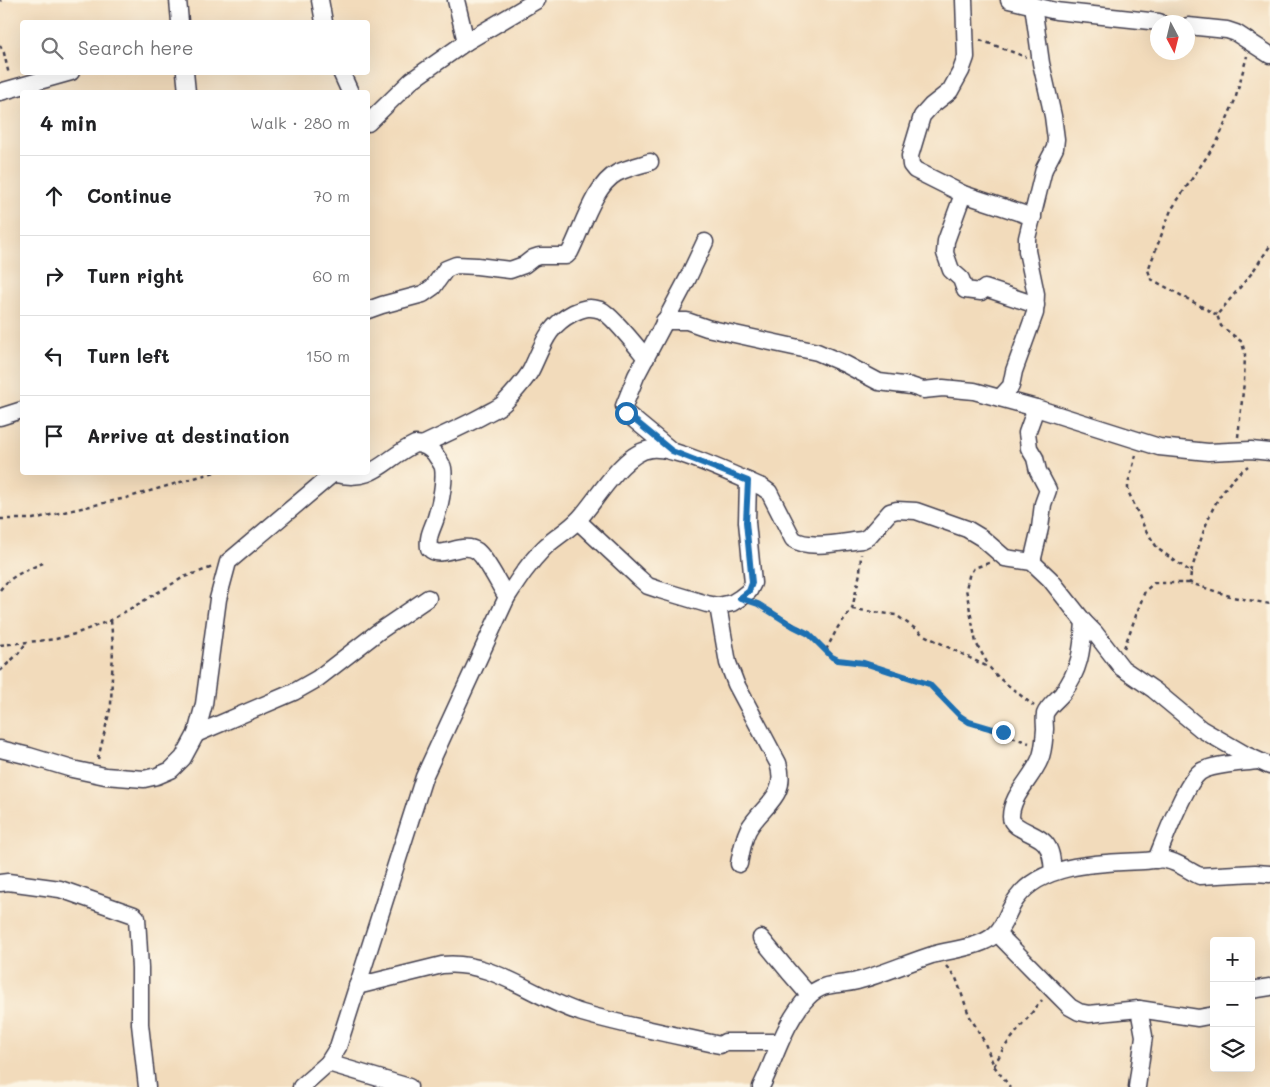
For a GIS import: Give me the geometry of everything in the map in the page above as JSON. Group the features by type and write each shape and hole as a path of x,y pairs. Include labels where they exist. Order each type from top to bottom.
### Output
{"street":[{"path":"178,0 180,20"},
{"path":"320,0 324,20"},
{"path":"456,0 466,42"},
{"path":"370,121 412,80 466,42 537,0"},
{"path":"964,0 965,64 950,91 922,116 910,156 911,165 916,170 963,194 1033,217"},
{"path":"1021,2 1056,11 1150,21"},
{"path":"1000,398 1011,386 1014,371 1035,313 1034,282 1026,238 1044,169 1054,154 1056,139 1042,63 1021,2"},
{"path":"1195,27 1227,30 1236,33 1270,55"},
{"path":"1,92 60,75"},
{"path":"184,75 186,90"},
{"path":"342,75 349,90"},
{"path":"370,309 424,294 433,287 446,270 456,265 510,270 524,265 539,256 566,256 570,252 598,191 605,181 618,172 650,162"},
{"path":"963,194 946,241 945,253 951,270 961,279 965,290 981,292 985,288 1036,305"},
{"path":"672,451 626,413 624,406 704,242"},
{"path":"370,472 411,446 422,444 469,423 500,406 529,374 541,345 553,328 562,319 582,308 594,307 604,313 625,333 646,358"},
{"path":"664,321 687,321 707,328 817,352 879,382 911,386 923,390 943,388 974,391 1036,408 1140,442 1208,452 1270,452"},
{"path":"1032,562 1040,528 1043,504 1048,490 1029,448 1027,433 1036,408"},
{"path":"0,417 20,411"},
{"path":"422,444 433,452 443,466 442,488 437,515 428,537 428,548 434,552 450,551 462,547 476,550 484,558 507,597"},
{"path":"301,1087 328,1063 338,1047 424,776 507,597 524,570 544,548 578,521 621,468 638,452 652,449 672,451 762,487 769,492 793,539 799,544 810,545 862,540 868,537 890,512 897,510 916,512 967,529 982,538 1005,558 1032,562 1050,578 1084,622 1096,633 1118,665 1154,690 1201,729 1264,763"},
{"path":"0,749 94,774 144,779 158,776 171,770 183,758 196,734 204,704 218,599 228,562 334,475"},
{"path":"338,475 349,478 364,475"},
{"path":"578,521 648,586 707,604 718,606 732,603 749,591 752,583 746,522 748,481"},
{"path":"196,734 294,692 317,679 378,632 428,598"},
{"path":"718,606 728,663 736,684 778,763 780,771 778,792 747,832 739,864"},
{"path":"1053,872 1051,852 1045,843 1032,833 1016,827 1011,822 1011,815 1016,797 1040,760 1043,748 1045,715 1061,695 1076,671 1083,643 1084,622"},
{"path":"1156,860 1189,786 1199,773 1210,768 1264,763"},
{"path":"761,1087 772,1065 778,1042 809,995 820,988 836,983 854,982 933,955 970,947 985,941 997,933 1008,918 1017,898 1034,882 1053,872 1072,867 1117,861 1164,859 1177,863 1200,876 1270,874"},
{"path":"0,883 8,882 60,889 134,915 137,918 140,959 140,1024 147,1087"},
{"path":"997,933 1070,1007 1079,1012 1089,1014 1138,1009 1198,1018 1210,1016"},
{"path":"761,938 809,995"},
{"path":"357,986 442,965 474,965 580,1012 720,1045 725,1042 778,1042"},
{"path":"1255,989 1270,987"},
{"path":"1137,1087 1144,1036 1138,1009"},
{"path":"328,1063 409,1087"}],"path":[{"path":"965,26 980,40 1009,49 1042,63"},
{"path":"1237,451 1244,382 1245,354 1242,342 1221,326 1216,315 1151,279 1148,270 1171,210 1218,140 1235,100 1251,42"},
{"path":"0,45 4,53 9,75 7,86 1,92"},
{"path":"1216,315 1251,274 1270,246"},
{"path":"1140,442 1128,484 1128,491 1152,543 1191,572"},
{"path":"1190,583 1191,572 1211,510 1230,481 1246,466 1253,463"},
{"path":"0,519 33,519 126,498 205,475"},
{"path":"825,650 838,627 852,609 860,573 862,540"},
{"path":"1005,558 974,568 969,576 966,589 976,643 990,668 999,678 1045,715"},
{"path":"0,645 26,643 75,634 111,620 184,577 228,562"},
{"path":"0,590 6,582 17,574 43,563"},
{"path":"1118,665 1145,591 1154,584 1190,583 1233,597 1270,604"},
{"path":"740,598 758,604 809,634 838,660 864,663 929,684 960,716 969,722 1003,732 1043,748"},
{"path":"852,609 896,615 924,635 990,668"},
{"path":"94,774 112,705 113,646 111,620"},
{"path":"0,671 18,654 26,643"},
{"path":"933,955 949,968 956,978 969,1016 984,1041 994,1066 1010,1087"},
{"path":"994,1066 1003,1049 1040,1002 1053,990"}],"route":[{"path":"626,413 672,451 748,481 746,522 752,583 749,591 740,598 758,604 809,634 832,657 846,662 864,663 910,679 920,680 929,684 960,716 969,722 1003,732"}]}
